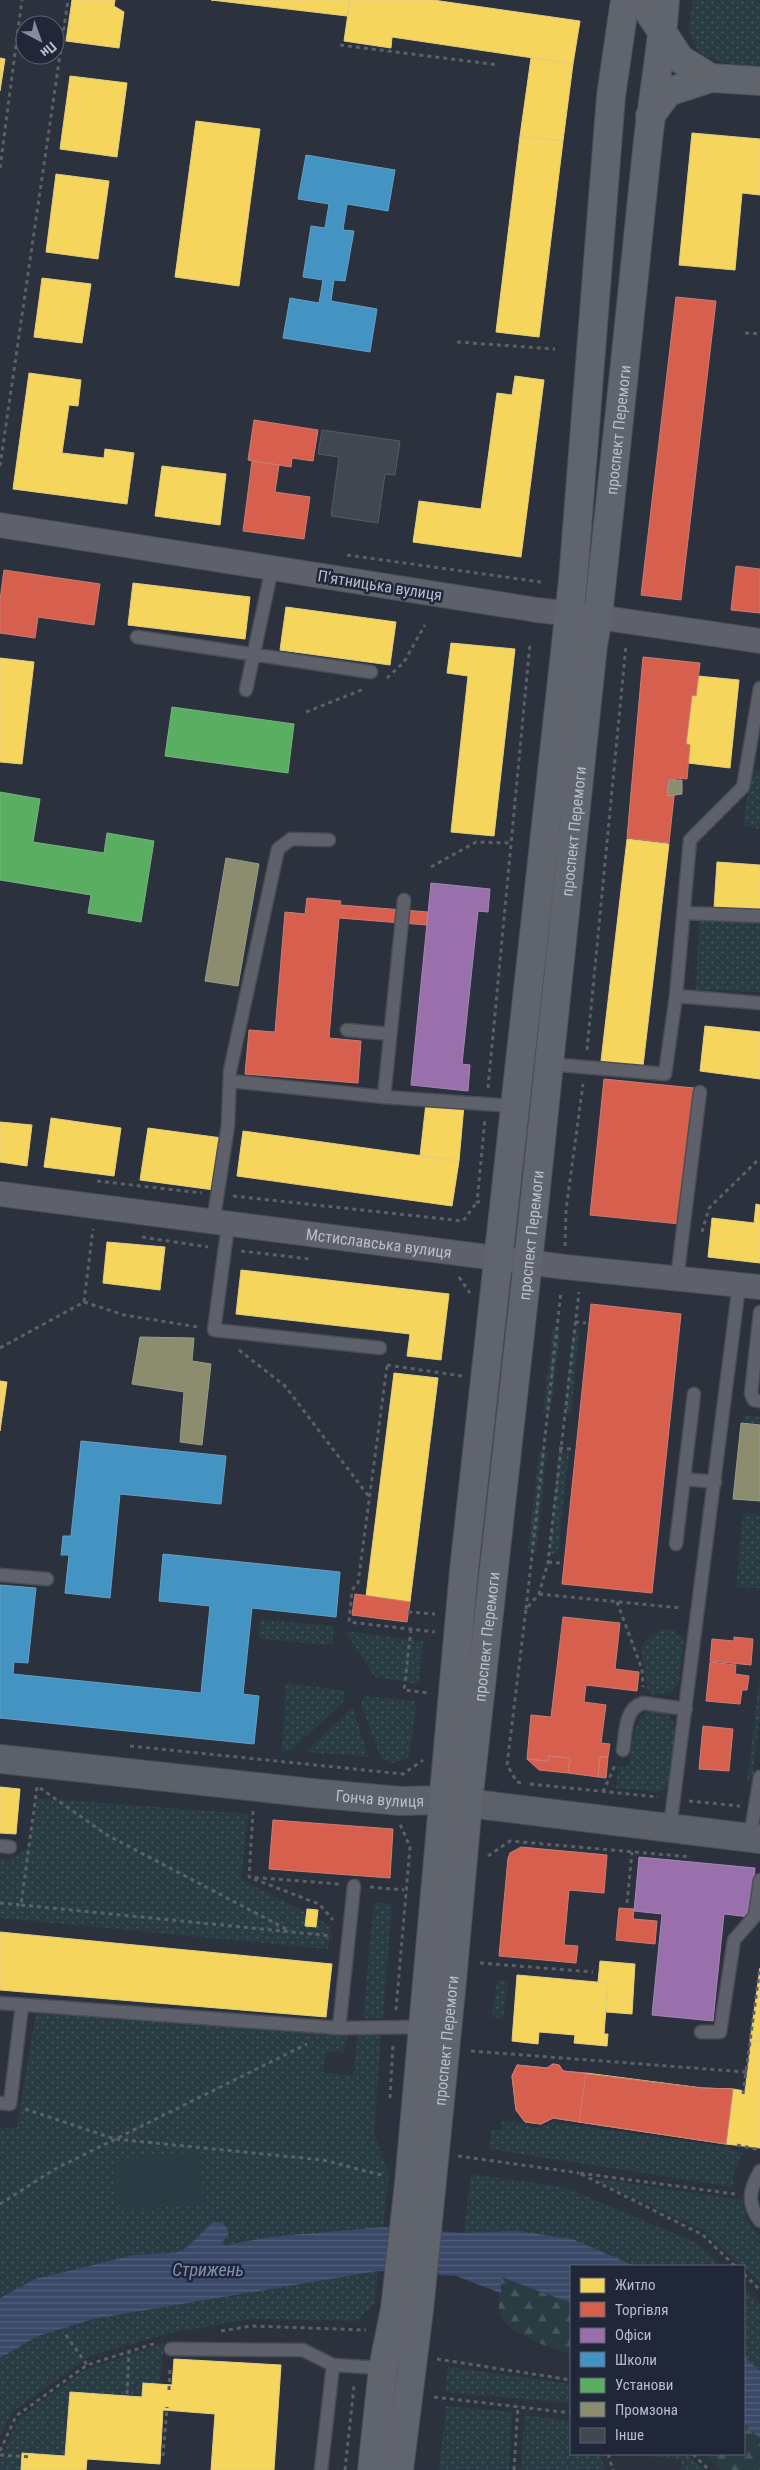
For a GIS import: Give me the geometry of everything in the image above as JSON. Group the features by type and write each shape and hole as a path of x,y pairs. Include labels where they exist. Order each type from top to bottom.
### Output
{"main road":[{"name":"проспект Перемоги","path":"410,2183 452,1981 455,1802 464,1570 568,613 611,96 625,0"},
{"path":"641,0 680,60 711,78"},
{"name":"проспект Перемоги","path":"399,2470 407,2310 410,2183 421,2027 455,1802 527,1262 593,645 598,616 650,116 663,36 665,0"},
{"path":"650,116 668,92 711,78 760,82"},
{"name":"проспект Перемоги","path":"372,2470 383,2368 407,2310"}],"street":[{"name":"Пʼятницька вулиця","path":"0,525 537,610 598,616 760,641"},
{"name":"Мстиславська вулиця","path":"0,1194 527,1262 750,1286"},
{"name":"Гонча вулиця","path":"0,1759 312,1793 401,1801 455,1802 755,1838"}],"lane":[{"path":"246,690 272,568"},
{"path":"137,637 371,672"},
{"path":"549,1064 665,1074 676,996 690,840 743,787 754,762 760,688"},
{"path":"329,840 292,839 278,849 230,1081 228,1125 217,1194 225,1249 214,1330 380,1348"},
{"path":"384,1097 404,900"},
{"path":"684,913 760,916"},
{"path":"676,996 760,1003"},
{"path":"348,1030 390,1034"},
{"path":"230,1081 384,1097 514,1106"},
{"path":"677,1279 700,1092"},
{"path":"670,1827 715,1482 750,1286"},
{"path":"760,1312 751,1394 754,1400 760,1401"},
{"path":"676,1544 694,1394"},
{"path":"684,1479 715,1482"},
{"path":"0,1575 47,1580"},
{"path":"623,1750 628,1717 632,1709 644,1702 686,1709"},
{"path":"755,1838 760,1777"},
{"path":"701,2032 720,2032 734,1940 755,1916 760,1880"},
{"path":"339,2028 354,1886"},
{"path":"0,2003 339,2028 421,2027"},
{"path":"5,2104 22,2006"},
{"path":"760,2171 749,2196 752,2207 760,2221"},
{"path":"171,2349 303,2350 334,2365 383,2368"},
{"path":"321,2470 334,2365"}],"path":[{"path":"0,168 22,0"},
{"path":"0,466 68,0"},
{"path":"340,45 498,65"},
{"path":"745,333 760,334"},
{"path":"457,342 555,348"},
{"path":"89,1180 463,1221 477,1202 530,643"},
{"path":"565,1249 566,1210 585,1066 626,645"},
{"path":"431,867 476,842 511,844"},
{"path":"681,1248 701,1236 709,1208 760,1158"},
{"path":"477,1202 487,1203"},
{"path":"84,1302 95,1206"},
{"path":"84,1229 102,1232"},
{"path":"140,1237 312,1260"},
{"path":"449,1275 459,1276 475,1300"},
{"path":"561,1292 507,1765 517,1782 756,1808"},
{"path":"526,1609 539,1594 548,1562 559,1448 579,1292"},
{"path":"0,1348 84,1302 124,1315 214,1330 285,1386 370,1498"},
{"path":"575,1322 586,1323"},
{"path":"380,1348 387,1366 358,1582 352,1590 349,1622 441,1632"},
{"path":"387,1366 467,1376"},
{"path":"559,1448 571,1449"},
{"path":"548,1562 560,1563"},
{"path":"539,1594 699,1610"},
{"path":"616,1602 642,1669 644,1702"},
{"path":"408,1612 443,1615"},
{"path":"411,1629 404,1690 434,1694"},
{"path":"126,1746 404,1774 426,1758"},
{"path":"39,1764 37,1787 107,1835 292,1932"},
{"path":"249,1877 253,1810"},
{"path":"488,1855 510,1841 701,1858"},
{"path":"398,1978 404,1890 410,1847"},
{"path":"627,1903 632,1852"},
{"path":"249,1877 320,1904 349,1938"},
{"path":"249,1877 404,1890"},
{"path":"21,1905 349,1938"},
{"path":"480,1963 593,1972"},
{"path":"743,2094 760,1967"},
{"path":"0,2204 55,2169 339,2028"},
{"path":"471,2051 746,2072"},
{"path":"5,2104 115,2139 323,2160 383,2174 410,2183"},
{"path":"737,2145 760,2150"},
{"path":"457,2156 749,2196"},
{"path":"578,2173 703,2235 734,2265"},
{"path":"745,2275 760,2290"},
{"path":"66,2336 86,2365"},
{"path":"127,2394 129,2351"},
{"path":"436,2359 570,2380"},
{"path":"434,2397 570,2413"},
{"path":"514,2470 518,2406"},
{"path":"163,2456 167,2407"},
{"path":"0,2455 30,2457"},
{"path":"608,2455 613,2470"},
{"path":"693,2455 709,2470"}],"green space":[{"path":"693,0 760,0 760,66 738,65 717,61 699,51 693,42 690,31"},
{"path":"752,769 760,771 760,829 743,826"},
{"path":"699,918 760,923 760,992 696,990"},
{"path":"553,1328 561,1328 550,1414 543,1414"},
{"path":"574,1329 579,1330 571,1414 564,1413"},
{"path":"744,1415 760,1417 760,1425 743,1423"},
{"path":"539,1452 547,1452 536,1552 528,1551"},
{"path":"559,1453 569,1453 558,1554 549,1554"},
{"path":"743,1513 760,1514 760,1588 736,1587"},
{"path":"260,1620 334,1626 332,1645 259,1639"},
{"path":"664,1629 674,1631 684,1639 679,1682 671,1693 652,1695 647,1688 641,1647 651,1635"},
{"path":"345,1631 423,1641 419,1684 375,1677"},
{"path":"760,1676 760,1716 752,1782 747,1781"},
{"path":"285,1683 342,1690 345,1694 343,1702 291,1751 282,1751"},
{"path":"364,1696 417,1701 409,1757 393,1763 381,1758 361,1704"},
{"path":"353,1707 368,1757 305,1752"},
{"path":"651,1710 661,1711 668,1715 675,1726 671,1773 668,1784 665,1789 658,1792 616,1788 618,1766 629,1766 636,1726 644,1714"},
{"path":"37,1798 248,1814 241,1879 331,1926 328,1949 0,1918 0,1859 16,1856 29,1847"},
{"path":"374,1902 392,1904 383,2018 363,2018"},
{"path":"497,1980 508,1981 503,2019 492,2017"},
{"path":"36,2012 348,2035 344,2052 326,2052 323,2072 353,2076 358,2033 381,2035 374,2133 389,2173 383,2227 269,2237 226,2245 220,2244 213,2222 186,2248 175,2253 134,2255 35,2279 0,2299 0,2128 17,2128"},
{"path":"502,2121 521,2123 535,2129 553,2122 732,2148 732,2151 743,2153 733,2176 733,2187 489,2149 491,2130 501,2130"},
{"path":"198,2151 204,2203 119,2212 113,2160"},
{"path":"471,2174 564,2187 697,2243 720,2265 634,2265 464,2233"},
{"path":"599,2179 742,2200 748,2222 760,2236 760,2284 745,2265 740,2265 701,2229 599,2182"},
{"path":"378,2271 375,2303 357,2321 251,2319 170,2333 90,2356 12,2412 0,2437 0,2358 38,2336 93,2319"},
{"path":"500,2277 570,2303 570,2355 520,2334 504,2320 500,2312"},
{"path":"745,2289 760,2304 760,2371 745,2358"},
{"path":"164,2343 160,2388 147,2402 93,2398 70,2392 75,2468 0,2470 0,2459 19,2418 85,2370"},
{"path":"448,2367 570,2384 570,2403 445,2392"},
{"path":"446,2406 512,2412 509,2470 439,2470"},
{"path":"524,2415 570,2421 570,2455 600,2455 605,2470 521,2470"},
{"path":"745,2424 760,2439 760,2470 720,2470 704,2455 745,2455"},
{"path":"629,2455 688,2455 704,2470 681,2470 682,2459"}],"water":[{"name":"Стрижень","path":"213,2222 223,2223 229,2233 221,2244 226,2245 269,2237 383,2227 464,2233 517,2231 572,2239 633,2265 570,2265 570,2303 501,2277 501,2293 456,2276 378,2271 93,2319 38,2336 0,2358 0,2299 2,2297 35,2279 134,2255 175,2253 186,2248"},
{"path":"745,2358 760,2371 760,2439 745,2424"}],"building: Житло":[{"path":"72,0 115,0 114,6 124,12 119,48 66,41"},
{"path":"211,0 350,0 347,16"},
{"path":"350,0 433,0 580,21 573,64 392,37 391,48 344,41"},
{"path":"0,58 5,59 0,91"},
{"path":"531,58 573,64 563,141 520,136"},
{"path":"70,76 127,83 117,157 60,149"},
{"path":"196,121 260,129 239,286 175,277"},
{"path":"692,133 760,139 760,195 742,193 735,270 679,265"},
{"path":"520,136 563,141 539,337 496,332"},
{"path":"56,174 109,181 98,259 46,252"},
{"path":"42,278 91,284 82,343 34,337"},
{"path":"29,373 81,380 78,406 69,405 62,453 104,458 105,449 134,453 127,504 13,489"},
{"path":"515,376 544,380 521,557 413,542 419,501 481,509 497,393 512,395"},
{"path":"162,466 226,474 220,525 155,516"},
{"path":"133,583 250,597 245,639 128,625"},
{"path":"286,607 396,622 390,665 280,650"},
{"path":"451,643 515,649 494,836 451,832 468,676 447,673"},
{"path":"0,658 34,662 22,764 0,762"},
{"path":"698,676 739,680 730,768 688,763 690,745 686,744 692,695 696,696"},
{"path":"627,839 669,844 643,1066 601,1061"},
{"path":"717,862 760,865 760,911 714,908"},
{"path":"705,1026 760,1032 760,1079 700,1071"},
{"path":"426,1103 464,1105 459,1161 420,1156"},
{"path":"51,1118 121,1128 114,1176 44,1167"},
{"path":"0,1122 32,1125 27,1166 0,1162"},
{"path":"148,1128 222,1138 214,1190 140,1180"},
{"path":"243,1131 459,1161 452,1206 237,1176"},
{"path":"756,1204 760,1205 760,1263 708,1257 712,1218 754,1223"},
{"path":"107,1242 165,1247 160,1290 103,1283"},
{"path":"241,1270 449,1294 441,1360 407,1356 410,1334 236,1314"},
{"path":"394,1373 438,1378 410,1602 366,1596"},
{"path":"0,1381 7,1382 0,1431"},
{"path":"0,1787 20,1789 16,1834 0,1833"},
{"path":"307,1909 318,1910 316,1927 305,1926"},
{"path":"0,1932 332,1964 326,2017 0,1990"},
{"path":"600,1961 635,1964 632,2014 606,2012 608,1983 598,1982"},
{"path":"760,1968 760,2042 750,2041"},
{"path":"517,1975 608,1983 604,2034 608,2034 607,2046 574,2043 575,2035 539,2032 538,2044 512,2041"},
{"path":"751,2040 760,2041 760,2148 726,2144 733,2089 745,2091"},
{"path":"586,2073 702,2088 733,2089 726,2144 579,2122"},
{"path":"174,2359 281,2365 274,2470 211,2470 215,2414 163,2410 160,2464 87,2459 86,2470 21,2470 22,2453 65,2456 70,2392 142,2397 143,2383 172,2385"}],"building: Торгівля":[{"path":"676,297 716,301 681,600 641,595"},
{"path":"254,420 318,430 313,461 292,458 291,467 248,460"},
{"path":"252,461 279,465 275,492 310,497 304,539 243,531"},
{"path":"736,566 760,569 760,613 731,610"},
{"path":"4,570 100,584 94,625 38,617 35,638 0,633 0,600"},
{"path":"643,657 700,663 696,696 692,695 686,744 690,745 687,779 676,778 669,843 627,838"},
{"path":"307,898 341,901 340,905 428,912 427,925 339,918 329,1038 361,1041 358,1083 245,1074 249,1030 275,1032 285,912 305,914"},
{"path":"604,1079 694,1088 680,1224 590,1215"},
{"path":"591,1304 681,1314 652,1593 562,1584"},
{"path":"355,1594 410,1602 407,1622 352,1615"},
{"path":"563,1617 620,1623 615,1669 639,1672 637,1691 586,1685 584,1702 606,1705 601,1743 610,1744 608,1757 600,1757 598,1777 568,1773 570,1758 549,1756 548,1761 527,1759 531,1715 551,1717"},
{"path":"734,1637 753,1639 751,1665 710,1661 712,1639 734,1641"},
{"path":"710,1662 736,1665 735,1674 749,1676 747,1690 742,1690 740,1704 706,1701"},
{"path":"703,1726 733,1729 729,1771 699,1769"},
{"path":"549,1756 570,1758 568,1773 539,1770 527,1759 548,1761"},
{"path":"600,1757 608,1757 606,1778 598,1777"},
{"path":"273,1820 393,1829 390,1878 269,1869"},
{"path":"521,1847 607,1855 604,1893 569,1890 564,1945 578,1946 576,1963 499,1956 508,1858 510,1853"},
{"path":"619,1908 634,1909 633,1919 657,1921 655,1944 616,1940"},
{"path":"553,2064 559,2065 563,2071 702,2088 733,2089 726,2144 553,2118 541,2124 525,2122 516,2110 512,2076 517,2065 547,2068"},
{"path":"553,2064 559,2065 563,2071 586,2073 579,2122 553,2118 541,2124 525,2122 516,2110 512,2076 517,2065 547,2068"}],"building: Офіси":[{"path":"431,883 490,889 488,912 478,911 462,1064 470,1065 468,1091 411,1085"},
{"path":"639,1857 755,1868 750,1917 724,1914 713,2021 652,2015 662,1914 634,1911"}],"building: Школи":[{"path":"306,155 395,170 388,211 347,204 343,230 354,231 345,281 334,280 331,301 377,309 370,352 283,338 290,298 319,303 323,280 303,277 311,226 325,228 329,204 298,199"},
{"path":"81,1441 226,1456 221,1504 120,1494 110,1598 65,1593 69,1555 61,1555 63,1536 71,1536"},
{"path":"163,1554 340,1572 336,1617 252,1608 243,1694 259,1696 254,1744 0,1718 0,1585 36,1588 28,1663 14,1662 13,1674 201,1693 210,1606 159,1601"}],"building: Установи":[{"path":"172,707 294,724 288,773 165,756"},
{"path":"0,792 40,799 33,842 104,853 107,833 154,841 141,922 88,913 91,895 0,880"}],"building: Промзона":[{"path":"669,780 682,780 682,794 667,796"},
{"path":"226,858 259,864 238,986 205,981"},
{"path":"140,1337 194,1338 192,1361 211,1364 202,1445 180,1442 184,1392 132,1384"},
{"path":"741,1423 760,1425 760,1501 733,1499"}],"building: Інше":[{"path":"322,430 400,441 395,475 385,474 378,523 331,516 339,457 318,454"}]}
